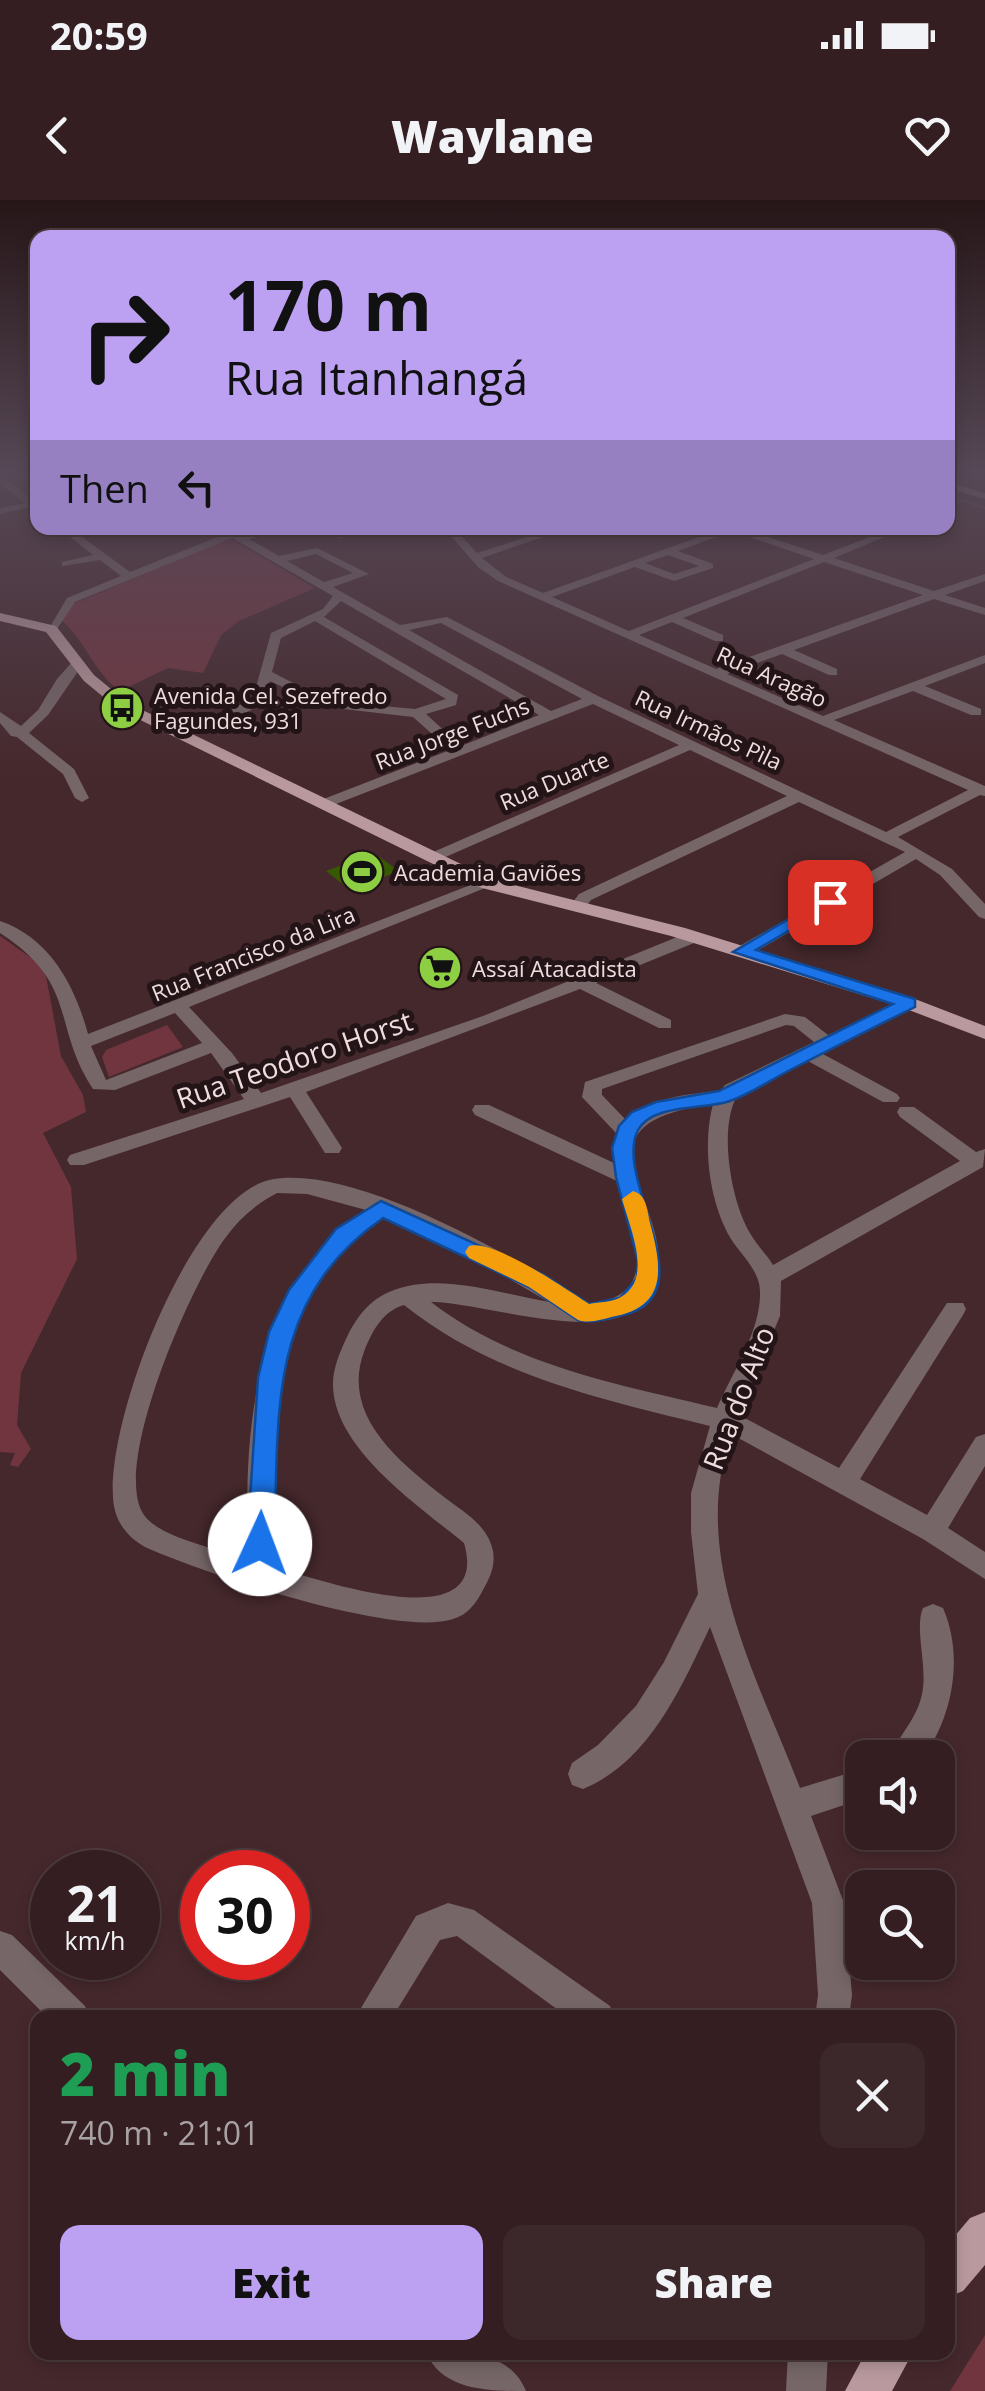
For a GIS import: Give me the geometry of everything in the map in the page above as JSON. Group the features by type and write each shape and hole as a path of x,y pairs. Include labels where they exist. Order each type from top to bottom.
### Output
{"main road":[{"path":"0,616 52,630 101,690 138,713 492,882 686,934 908,1003 985,1033"},
{"path":"955,2268 985,2233"}],"street":[{"path":"52,630 71,600 132,574"},
{"path":"303,574 550,716"},
{"path":"323,586 363,574"},
{"name":"Rua Aragão","path":"495,574 982,790"},
{"path":"542,597 605,574"},
{"path":"629,635 785,574"},
{"path":"877,574 985,612"},
{"path":"717,674 985,577"},
{"path":"173,730 250,708 265,690 275,636 316,618 334,605 339,596"},
{"path":"266,674 334,706 418,712 452,702 453,698 316,618"},
{"path":"673,618 719,638"},
{"name":"Rua Irmãos Pìla","path":"399,629 443,619 593,700 917,852 946,872 985,914"},
{"path":"782,649 832,672"},
{"path":"823,720 985,659"},
{"path":"16,733 36,722 65,673 78,664"},
{"path":"913,686 976,712"},
{"name":"Rua Jorge Fuchs","path":"326,804 593,700"},
{"path":"418,712 443,732 458,752"},
{"path":"0,716 16,733 59,761 82,798"},
{"name":"Rua Duarte","path":"436,856 690,745"},
{"path":"962,781 985,770"},
{"path":"886,837 982,790"},
{"path":"580,904 798,796"},
{"path":"742,952 917,852"},
{"name":"Rua Francisco da Lira","path":"79,1044 179,1008 492,882"},
{"path":"0,926 42,957 55,972 67,996 79,1044 97,1082 108,1086 213,1045"},
{"name":"Rua Teodoro Horst","path":"77,1160 295,1088 582,984 686,934"},
{"path":"582,984 666,1024"},
{"path":"586,1314 536,1281 381,1209 304,1186 271,1186 244,1198 212,1240 168,1318 142,1388 124,1482 126,1507 135,1525 148,1538 401,1610 450,1608 468,1593 481,1568 481,1550 474,1535 389,1464 358,1431 345,1402 347,1363 363,1326 391,1300 408,1296 460,1296 586,1314 627,1305 640,1294 648,1278 646,1242 626,1177 622,1148 626,1132 639,1116 724,1096 908,1003"},
{"path":"179,1008 256,1101"},
{"path":"626,1132 592,1097 592,1086 784,1019 799,1021 818,1048 890,1098"},
{"path":"295,1088 332,1148"},
{"path":"724,1096 719,1110 720,1164 728,1200 737,1230 769,1278 980,1159 907,1112"},
{"path":"482,1110 626,1177"},
{"path":"262,1573 263,1459 270,1378 280,1332 297,1296 322,1260 344,1234 381,1209"},
{"name":"Rua do Alto","path":"769,1278 773,1293 769,1316 727,1420 704,1492 705,1541 712,1595 828,1903 833,2010"},
{"path":"408,1296 450,1329 506,1358 583,1385 727,1420 932,1531 985,1567"},
{"path":"844,1484 956,1309"},
{"path":"932,1531 985,1444"},
{"path":"583,1774 616,1753 652,1712 712,1595"},
{"path":"917,1740 936,1712 940,1650 933,1617"},
{"path":"793,1806 845,1789"},
{"path":"377,2010 428,1928 448,1918 463,1921 587,2010"},
{"path":"0,1947 65,2010"},
{"path":"458,2360 506,2391"},
{"path":"806,2391 808,2360"}],"shaded area":[{"path":"143,574 291,574 315,588 239,621 221,635 203,673 168,668 120,691 62,621 68,606"},
{"path":"0,936 37,962 46,976 61,1056 83,1095 86,1112 43,1133 71,1187 77,1259 21,1373 17,1425 31,1449 18,1467 10,1465 15,1453 0,1452"},
{"path":"167,1025 183,1047 109,1077 102,1057 106,1050"},
{"path":"985,2335 985,2391 950,2391"}],"building":[{"name":"Academia Gaviões","path":"374,853 399,871 350,890 326,871"}],"slow traffic":[{"path":"476,1252 536,1281 586,1314 608,1312 627,1305 640,1294 648,1278 646,1242 633,1199"}],"place":[{"name":"Avenida Cel. Sezefredo Fagundes, 931","path":"122,708"},
{"name":"Academia Gaviões","path":"362,872"},
{"name":"Assaí Atacadista","path":"440,968"}],"route":[{"path":"260,1544 270,1378 280,1332 297,1296 344,1234 381,1209 536,1281 586,1314 627,1305 640,1294 648,1278 649,1261 626,1177 622,1148 629,1126 639,1116 656,1109 724,1096 908,1003 742,952 830,902"}]}
